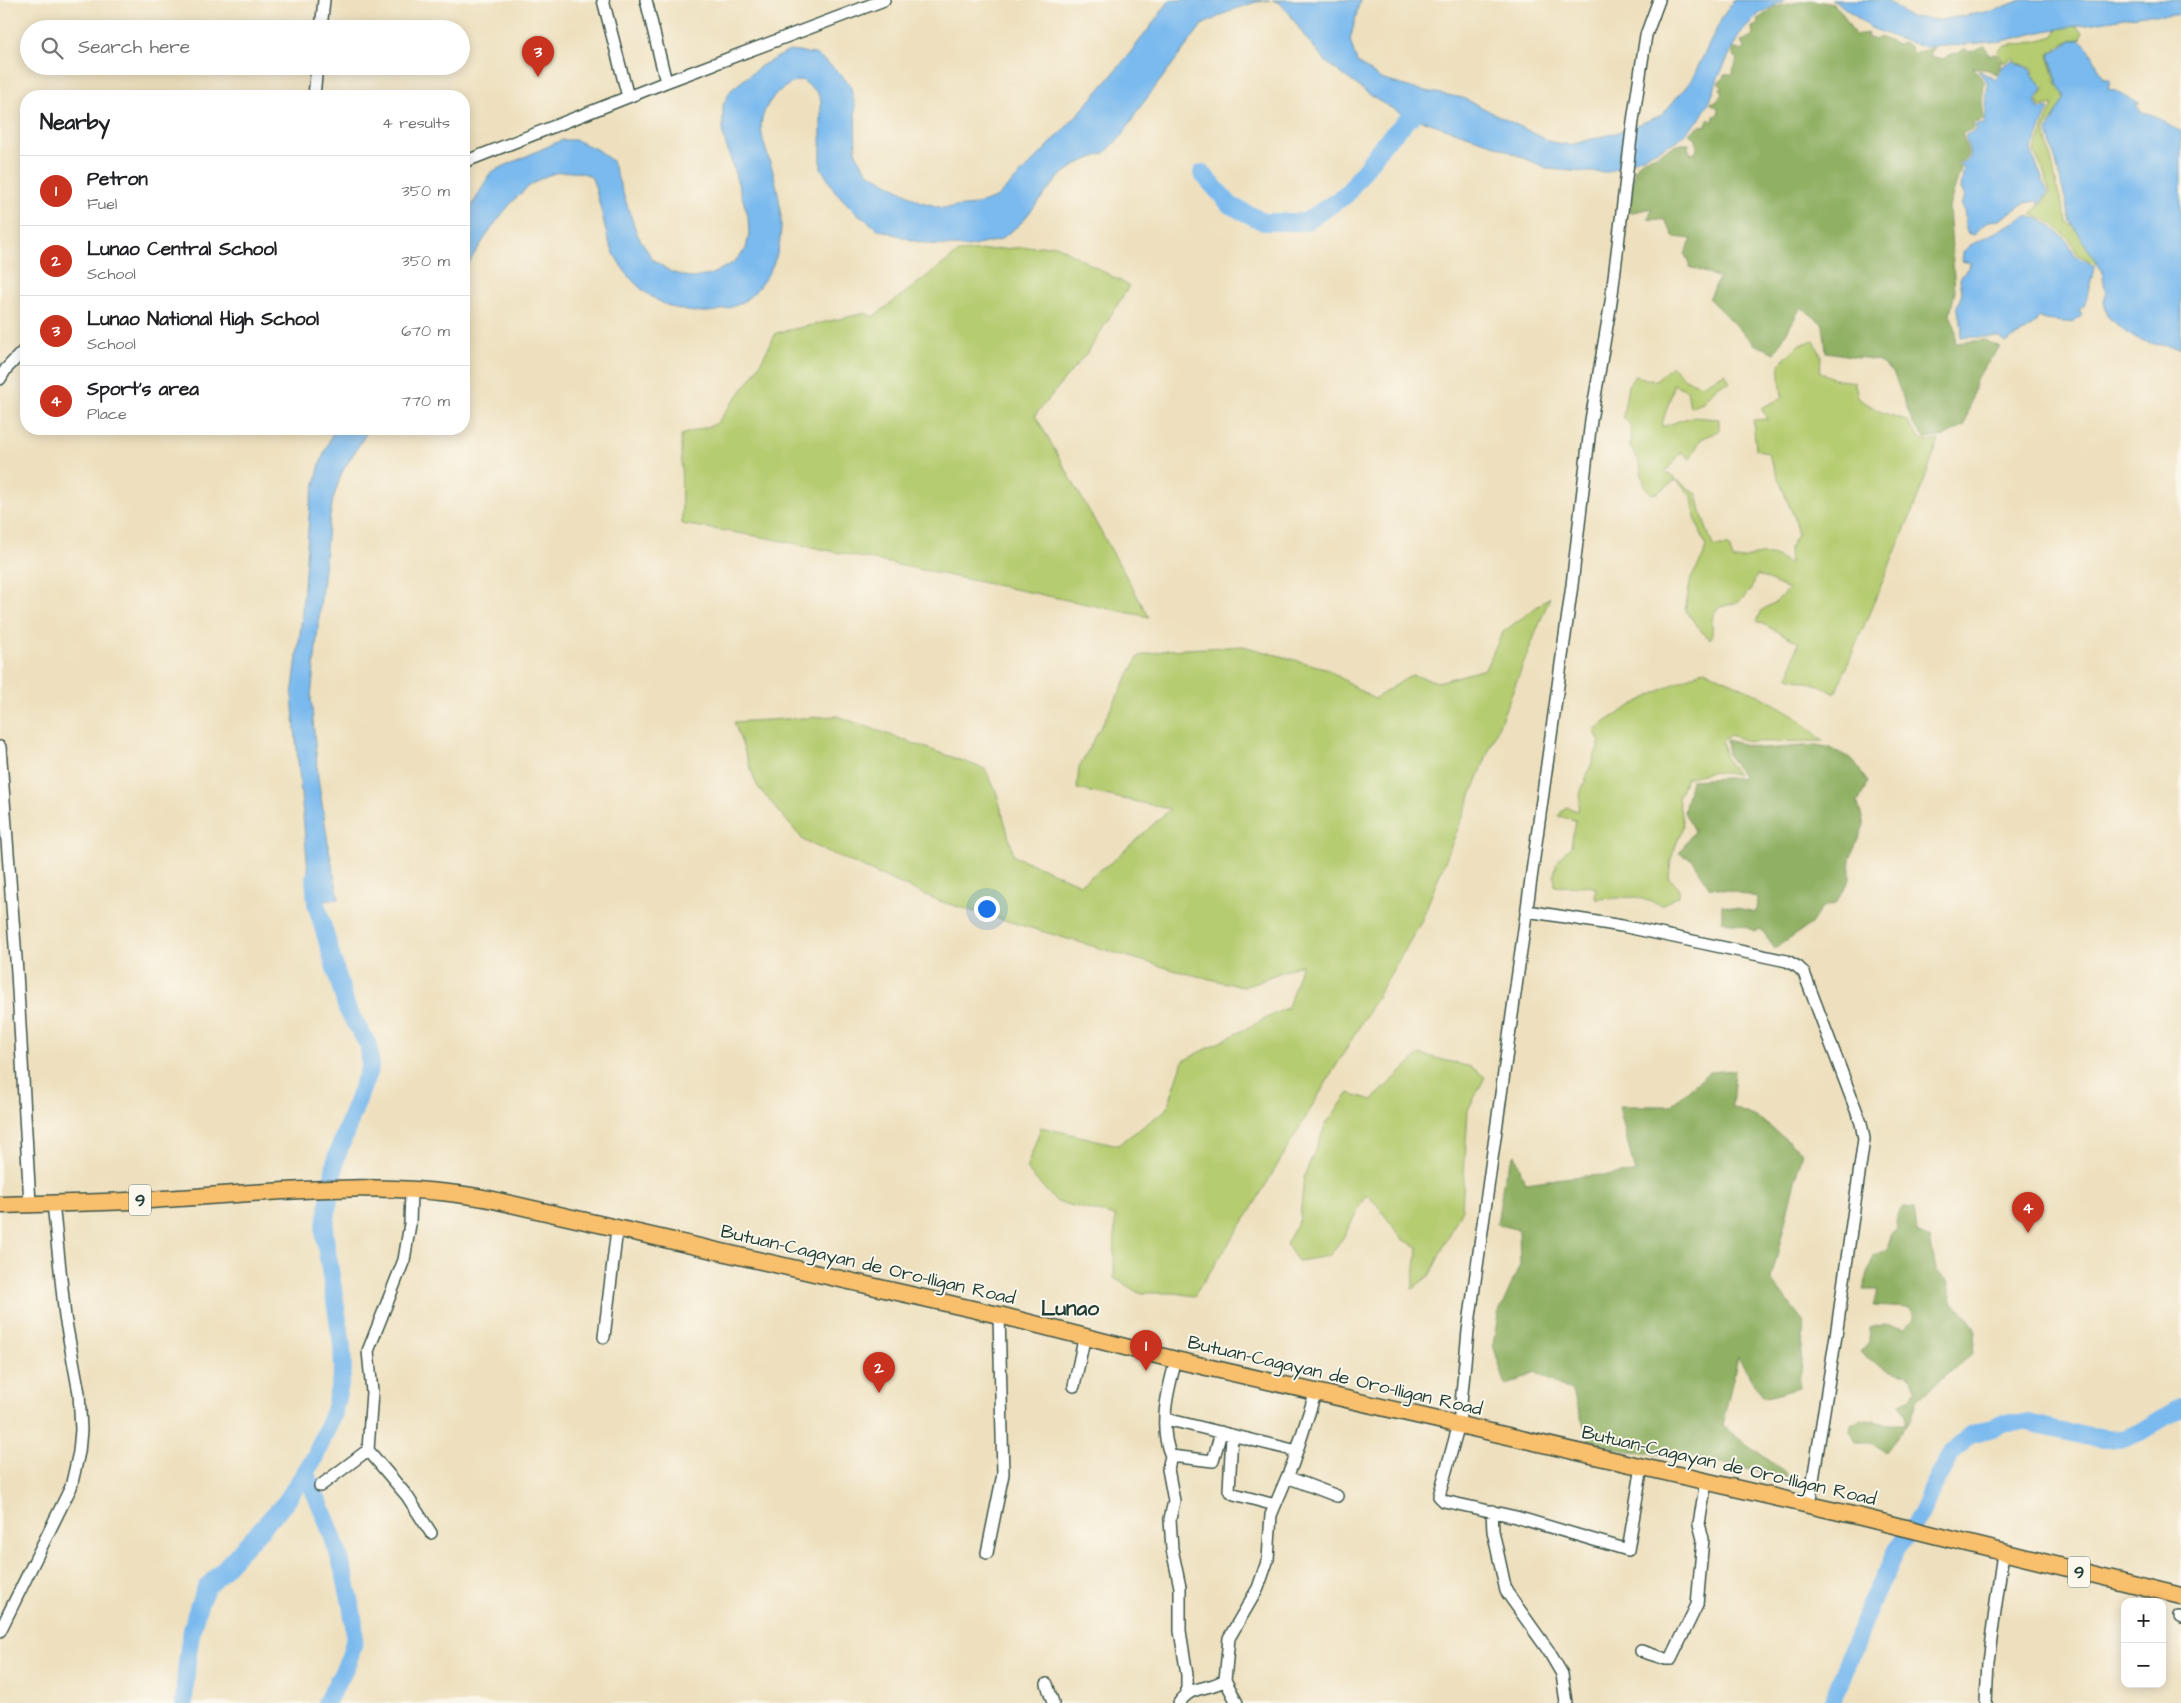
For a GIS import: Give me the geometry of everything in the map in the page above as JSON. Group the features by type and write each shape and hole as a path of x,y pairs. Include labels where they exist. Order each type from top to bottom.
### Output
{"highway":[{"name":"Butuan-Cagayan de Oro-Iligan Road","path":"0,1206 162,1199 279,1190 383,1188 450,1192 489,1199 1085,1335 1176,1360 1706,1480 2181,1596"}],"street":[{"path":"322,20 324,0"},
{"path":"603,0 628,97"},
{"path":"646,0 666,82"},
{"path":"470,160 666,82 884,0"},
{"path":"1642,1466 1628,1550 1492,1511 1444,1501 1440,1496 1458,1424 1468,1331 1572,585 1591,420 1611,302 1633,120 1646,35 1659,0"},
{"path":"315,90 316,75"},
{"path":"0,379 6,369 20,354"},
{"path":"0,747 18,972 30,1204"},
{"path":"1527,911 1622,926 1787,961 1804,973 1861,1123 1864,1138 1838,1329 1810,1505"},
{"path":"411,1190 410,1224 404,1260 368,1351 372,1392 368,1450 411,1501 431,1533"},
{"path":"0,1631 71,1487 82,1430 79,1393 65,1317 53,1203"},
{"path":"604,1337 617,1229"},
{"path":"987,1554 1004,1474 999,1315"},
{"path":"1074,1386 1085,1335"},
{"path":"1176,1360 1169,1387 1166,1444 1171,1456 1168,1473 1174,1501 1170,1519 1172,1549 1180,1587 1180,1619 1187,1675 1187,1692 1179,1703"},
{"path":"1237,1703 1224,1680 1230,1638 1258,1588 1268,1559 1270,1524 1275,1505 1297,1450 1316,1391"},
{"path":"1166,1419 1297,1450"},
{"path":"1171,1456 1213,1462 1226,1433"},
{"path":"1226,1433 1229,1490 1234,1494 1275,1505"},
{"path":"320,1486 368,1450"},
{"path":"1287,1477 1337,1496"},
{"path":"1642,1651 1671,1659 1692,1617 1698,1597 1703,1539 1699,1529 1706,1480"},
{"path":"1492,1511 1493,1531 1506,1590 1548,1650 1562,1674 1566,1703"},
{"path":"1986,1703 1988,1661 2003,1553"},
{"path":"1187,1692 1218,1684 1224,1680"},
{"path":"1047,1684 1053,1703"}],"green space":[{"path":"1811,0 1833,4 1841,11 1855,35 1868,33 1867,37 1875,40 1880,37 1898,45 1902,43 1910,46 1911,51 1914,53 1933,48 1930,56 1943,59 1951,54 1959,53 1965,48 1969,52 1985,46 1989,55 1996,54 2002,62 1997,74 1973,67 1984,82 1982,102 1984,120 1973,123 1974,129 1962,133 1969,156 1955,165 1961,168 1949,207 1955,291 1950,314 1956,330 1955,343 1985,340 2000,347 1977,377 1965,425 1945,436 1926,439 1914,426 1893,372 1877,360 1826,352 1823,324 1801,307 1775,353 1754,344 1709,299 1719,278 1690,267 1685,254 1692,239 1674,237 1665,220 1648,219 1652,208 1629,213 1635,168 1643,159 1683,144 1689,144 1688,148 1691,154 1697,150 1696,138 1689,134 1700,126 1707,125 1706,122 1709,119 1713,122 1714,116 1719,113 1718,108 1711,104 1716,102 1723,94 1720,89 1723,88 1718,83 1725,77 1724,74 1734,74 1733,71 1738,59 1733,55 1733,48 1742,51 1745,49 1741,41 1753,37 1752,27 1758,25 1758,20 1774,7"},
{"path":"2060,25 2076,26 2083,32 2081,39 2067,42 2048,55 2057,85 2066,88 2063,97 2107,124 2063,104 2045,130 2058,192 2068,224 2079,229 2099,265 2078,255 2069,239 2053,224 2032,214 2050,193 2043,170 2034,152 2053,104 2040,107 2037,101 2045,88 2032,75 2033,69 2017,62 2014,57 2004,63 1997,51 2004,46 2028,43 2054,36"},
{"path":"1056,245 1129,286 1090,349 1035,415 1149,617 768,538 682,524 681,435 716,424 755,373 776,333 866,313 873,317 959,252"},
{"path":"1814,341 1821,355 1820,372 1835,379 1854,382 1859,399 1881,412 1906,420 1918,437 1928,442 1939,440 1915,505 1835,694 1822,686 1789,677 1798,642 1757,621 1762,610 1776,602 1788,589 1757,575 1745,596 1737,602 1720,607 1714,613 1710,639 1685,610 1691,578 1703,557 1706,547 1695,517 1692,496 1676,480 1657,493 1652,494 1645,487 1638,459 1630,447 1631,426 1623,417 1628,385 1635,376 1655,381 1672,366 1685,379 1701,385 1725,373 1730,382 1717,386 1703,402 1690,407 1687,390 1673,384 1662,427 1691,417 1719,419 1719,431 1701,439 1690,459 1682,452 1665,472 1697,494 1703,519 1713,546 1729,546 1733,560 1768,555 1775,556 1790,564 1789,548 1797,535 1796,522 1768,453 1756,449 1753,420 1768,419 1761,408 1782,398 1779,364 1800,344"},
{"path":"1550,597 1420,924 1249,1213 1194,1296 1175,1293 1139,1293 1114,1278 1115,1216 1057,1202 1026,1169 1041,1127 1118,1145 1167,1109 1183,1061 1288,1007 1302,964 1243,987 1177,971 939,901 804,841 757,786 734,722 837,716 985,769 996,791 1014,856 1080,884 1113,861 1170,809 1077,789 1079,767 1139,656 1167,650 1243,646 1325,668 1374,699 1412,675 1438,682 1485,669 1503,632"},
{"path":"1705,670 1759,695 1797,717 1823,741 1750,742 1730,735 1722,741 1726,759 1737,774 1711,772 1686,778 1678,798 1683,826 1671,859 1669,878 1679,887 1679,896 1661,905 1636,897 1595,899 1596,888 1555,886 1554,875 1557,861 1571,846 1575,820 1558,816 1566,807 1578,811 1581,791 1600,742 1594,730 1620,712"},
{"path":"1726,740 1764,749 1816,745 1828,747 1852,759 1868,782 1858,803 1864,825 1850,859 1850,880 1835,904 1822,907 1811,924 1775,948 1761,929 1754,931 1741,925 1722,921 1722,905 1756,912 1757,897 1709,887 1693,860 1679,853 1694,831 1684,812 1691,780 1743,777 1728,755"},
{"path":"1420,1054 1471,1067 1485,1077 1468,1110 1462,1209 1430,1275 1412,1289 1418,1247 1402,1239 1378,1206 1366,1194 1343,1238 1329,1256 1298,1261 1286,1244 1300,1219 1304,1177 1326,1124 1349,1093 1372,1100"},
{"path":"1735,1070 1732,1107 1760,1119 1802,1152 1771,1280 1804,1322 1799,1388 1764,1398 1738,1357 1722,1426 1792,1477 1684,1456 1630,1452 1589,1440 1572,1392 1535,1372 1506,1386 1493,1345 1498,1315 1520,1265 1519,1230 1497,1224 1504,1177 1515,1154 1525,1183 1571,1177 1635,1173 1619,1106 1670,1106 1709,1072"},
{"path":"1903,1207 1914,1208 1917,1232 1930,1238 1936,1270 1947,1281 1953,1304 1966,1315 1975,1328 1973,1353 1918,1398 1912,1418 1885,1453 1872,1442 1856,1442 1850,1432 1851,1424 1861,1419 1889,1424 1906,1424 1906,1415 1900,1403 1911,1398 1916,1389 1908,1375 1882,1367 1860,1352 1869,1342 1870,1328 1884,1324 1906,1328 1915,1317 1910,1308 1873,1306 1878,1290 1863,1290 1873,1257 1889,1248 1890,1233 1897,1229 1897,1215"}],"water":[{"path":"1170,0 1270,0 1256,2 1232,10 1202,25 1138,110 1123,135 1105,153 1079,163 1060,176 1020,224 1000,240 968,247 935,245 915,241 878,229 854,211 835,191 821,168 821,100 817,92 802,80 794,82 780,91 764,111 761,128 778,195 781,224 780,238 773,265 758,288 743,302 718,311 698,312 678,309 660,302 643,290 629,276 617,259 608,239 593,180 585,174 577,172 555,173 539,180 523,191 496,222 470,261 470,209 491,172 562,140 575,140 596,149 612,161 637,234 653,260 671,272 692,278 710,275 733,263 746,249 749,234 748,216 723,135 723,105 731,90 761,66 789,51 815,54 834,68 850,84 855,105 856,154 868,172 921,202 943,208 975,205 996,198 1088,103 1151,27"},
{"path":"1272,0 1360,0 1350,40 1357,62 1381,79 1415,89 1463,98 1551,142 1570,145 1619,132 1662,115 1691,81 1723,16 1734,0 1785,0 1759,14 1739,35 1718,78 1710,101 1699,120 1677,141 1609,172 1583,172 1549,169 1485,141 1402,114 1377,100 1327,63 1305,37 1289,13 1280,3"},
{"path":"1831,0 1888,0 1909,17 1940,20 1996,10 2021,0 2181,0 2181,15 2143,15 2045,31 2002,41 1934,47 1922,46 1871,28 1838,3"},
{"path":"2072,40 2081,40 2088,48 2103,79 2110,79 2108,89 2140,103 2136,104 2141,112 2152,115 2181,131 2181,348 2141,340 2130,335 2108,317 2104,302 2106,295 2102,271 2071,222 2048,131 2065,97 2058,83 2049,55"},
{"path":"2014,60 2031,70 2031,74 2043,89 2035,101 2039,109 2049,108 2031,151 2048,193 2039,204 2038,201 2024,203 1999,220 1989,221 1974,235 1967,233 1964,211 1961,204 1965,197 1961,188 1964,168 1958,165 1971,157 1965,135 1977,130 1975,125 1984,124 1988,84 1978,70 1996,80 2003,66"},
{"path":"2026,216 2039,219 2052,227 2067,241 2075,256 2095,266 2084,306 2079,309 2082,315 2073,323 2050,321 2039,317 2028,329 2006,343 1999,337 1960,337 1962,328 1957,306 1962,294 1960,279 1971,263 1962,261 1963,253 1969,246"},
{"path":"332,435 365,435 342,472 333,499 328,528 311,697 318,778 339,899 311,902 292,696 301,626 310,504 320,464"}],"waterway":[{"path":"1202,173 1230,205 1264,222 1305,222 1346,195 1384,143 1424,104 1428,105"},
{"path":"184,1703 187,1659 192,1629 206,1588 286,1502 315,1457 334,1411 343,1370 342,1345 324,1232 336,1158 370,1067 369,1046 347,1009 316,903 314,878"},
{"path":"1832,1703 1871,1602 1898,1548 1921,1514 1951,1453 1970,1435 2003,1423 2028,1423 2089,1437 2124,1439 2140,1432 2181,1407"},
{"path":"305,1473 320,1504 337,1550 350,1599 354,1625 354,1640 350,1656 326,1703"}],"place":[{"name":"Lunao National High School","path":"538,77"},
{"name":"Sport's area","path":"2028,1233"},
{"name":"Petron","path":"1146,1371"},
{"name":"Lunao Central School","path":"879,1393"}],"district":[{"name":"Lunao","path":"1070,1308"}]}
